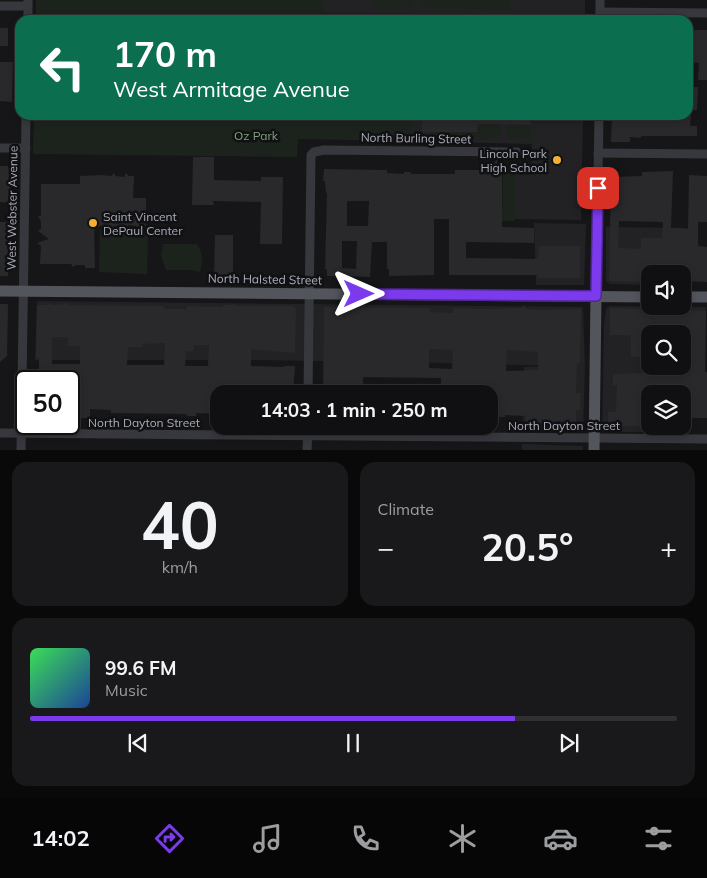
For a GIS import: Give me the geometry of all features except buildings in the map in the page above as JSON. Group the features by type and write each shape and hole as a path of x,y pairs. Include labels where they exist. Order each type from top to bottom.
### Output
{"main road":[{"name":"North Halsted Street","path":"0,291 641,297"},
{"path":"594,450 596,296"},
{"path":"691,297 707,298"}],"street":[{"path":"600,0 600,15"},
{"path":"0,6 28,3"},
{"path":"636,15 707,13"},
{"name":"West Webster Avenue","path":"22,370 26,120"},
{"path":"596,296 599,120"},
{"path":"0,148 26,148"},
{"name":"North Burling Street","path":"310,293 310,164 314,152 324,150 517,152"},
{"path":"598,153 707,154"},
{"path":"308,385 310,293"},
{"name":"North Dayton Street","path":"80,433 210,432"},
{"name":"North Dayton Street","path":"0,433 15,433"},
{"name":"West Webster Avenue","path":"21,435 21,450"},
{"path":"307,450 308,435"},
{"name":"North Dayton Street","path":"471,435 707,439"}],"shaded area":[{"path":"323,0 585,0 585,15 413,15 322,12"},
{"name":"Lincoln Park High School","path":"411,120 583,120 581,220 514,219 515,176 531,175 532,144 411,141"},
{"path":"534,223 586,224 584,285 536,285"},
{"path":"606,227 687,228 687,265 641,265 641,285 610,284 606,281"},
{"path":"37,301 583,307 585,367 583,431 523,431 524,367 562,366 249,360 35,360"},
{"path":"610,306 641,306 641,315 691,315 691,307 706,307 705,368 691,368 691,325 641,325 641,375 652,375 651,385 641,385 641,432 602,432 604,324 606,309"},
{"path":"522,444 583,446 583,450 522,450"}],"green space":[{"path":"36,0 323,0 323,12 413,13 413,15 36,15"},
{"path":"373,0 413,0 413,7 373,7"},
{"path":"420,0 511,0 511,10 420,7"},
{"name":"Oz Park","path":"34,120 411,120 411,141 298,139 297,157 33,154"},
{"path":"478,124 501,125 501,136 489,137 489,140 476,140 476,137 430,136 430,132 477,132"},
{"path":"507,125 531,125 531,139 518,137 507,140"},
{"path":"532,166 531,176 515,176 515,221 502,221 503,167 521,169"},
{"path":"100,230 148,232 147,274 99,272"},
{"path":"163,244 197,244 202,258 200,272 166,270 161,256"}],"place":[{"name":"Lincoln Park High School","path":"557,160"},
{"name":"Saint Vincent DePaul Center","path":"93,223"}],"route":[{"path":"359,294 596,296 598,188"}]}
